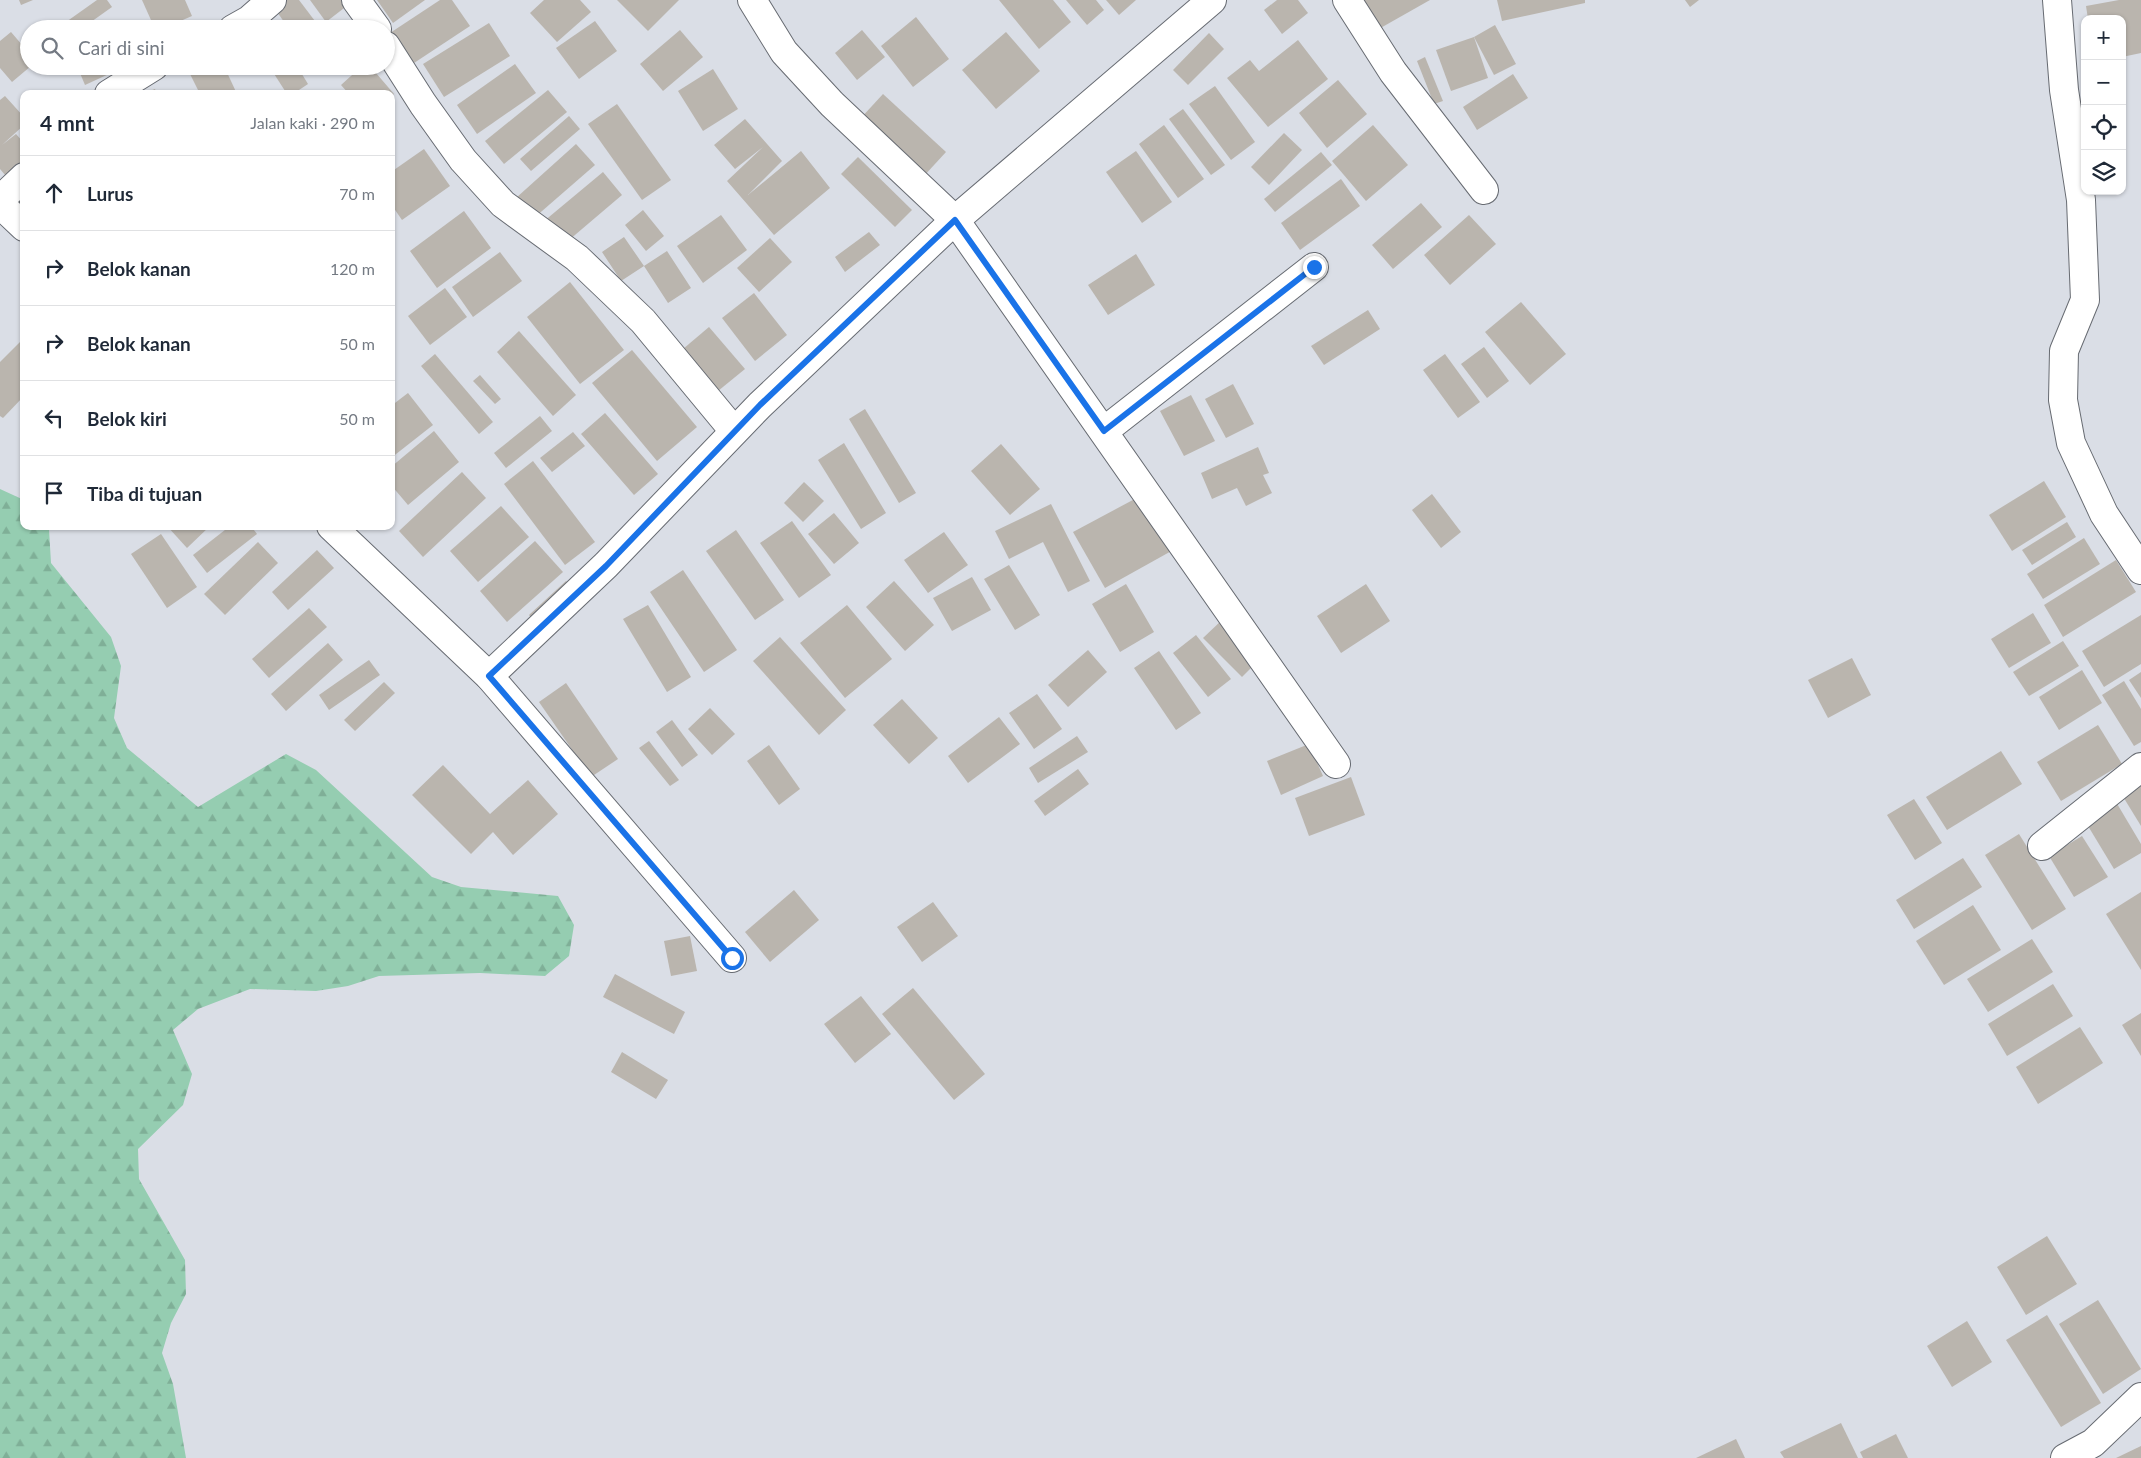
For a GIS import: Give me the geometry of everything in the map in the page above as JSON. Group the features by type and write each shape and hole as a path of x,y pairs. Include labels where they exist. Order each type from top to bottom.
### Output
{"street":[{"path":"249,20 272,0"},
{"path":"356,0 370,20"},
{"path":"752,0 784,52 832,104 955,220 1336,764"},
{"path":"489,676 606,566 734,430 955,220 1212,0"},
{"path":"1347,0 1393,72 1484,190"},
{"path":"2058,0 2064,90 2082,200 2085,300 2064,350 2063,400 2071,443 2104,514 2141,570"},
{"path":"395,60 422,104 474,172 503,204 577,258 643,321 734,430"},
{"path":"115,90 140,75"},
{"path":"20,181 0,202 20,223"},
{"path":"1104,431 1314,267"},
{"path":"335,530 489,676 732,958"},
{"path":"2042,846 2141,766"},
{"path":"2065,1458 2093,1442 2141,1397"}],"green space":[{"path":"0,489 20,498 20,530 49,530 51,563 111,637 121,666 114,718 127,748 198,807 286,754 316,770 432,877 461,887 558,896 574,925 569,956 545,976 480,973 379,976 348,986 316,991 250,989 198,1009 173,1030 192,1074 183,1105 138,1149 139,1179 185,1260 186,1294 171,1323 162,1353 173,1384 186,1458 0,1458"}],"building":[{"path":"19,0 33,0 21,5"},
{"path":"97,0 107,0 112,7 94,20 69,20"},
{"path":"142,0 185,0 192,16 183,20 151,20"},
{"path":"286,0 299,0 314,20 283,20 275,9"},
{"path":"310,0 344,0 348,5 329,20 325,20"},
{"path":"377,0 425,0 395,22 391,20"},
{"path":"440,0 452,0 470,26 411,65 395,41 395,30"},
{"path":"544,0 580,0 591,12 557,42 530,13"},
{"path":"617,0 679,0 648,31"},
{"path":"999,0 1053,0 1071,22 1039,49"},
{"path":"1066,0 1096,0 1104,10 1087,25"},
{"path":"1106,0 1136,0 1119,15"},
{"path":"1277,0 1298,0 1308,13 1282,34 1264,10"},
{"path":"1360,0 1430,0 1377,30"},
{"path":"1497,0 1585,0 1585,3 1502,21"},
{"path":"1685,0 1699,0 1690,7"},
{"path":"2119,0 2141,0 2141,53 2126,56 2126,15 2087,15 2086,6"},
{"path":"916,17 949,59 913,87 881,46"},
{"path":"595,21 617,51 579,79 556,48"},
{"path":"489,23 510,56 444,97 423,64"},
{"path":"1495,25 1516,64 1494,75 1474,37"},
{"path":"680,30 703,57 663,91 640,64"},
{"path":"862,30 885,57 857,80 835,53"},
{"path":"11,32 20,42 20,75 12,82 0,68 0,41"},
{"path":"1006,32 1040,71 996,109 962,70"},
{"path":"1209,33 1224,49 1188,85 1173,70"},
{"path":"1474,37 1488,78 1451,91 1436,50"},
{"path":"1298,40 1328,79 1268,127 1227,78 1250,60 1259,71"},
{"path":"1425,57 1443,101 1434,104 1417,61"},
{"path":"515,64 536,93 477,134 457,105"},
{"path":"713,69 738,109 703,131 678,91"},
{"path":"1513,74 1528,98 1477,130 1463,107"},
{"path":"81,75 107,75 85,85"},
{"path":"190,75 228,75 235,90 198,90"},
{"path":"275,75 302,75 308,84 299,90 284,90"},
{"path":"352,75 378,75 391,90 345,90 341,85"},
{"path":"1338,80 1367,114 1327,148 1299,113"},
{"path":"1215,86 1255,142 1231,160 1189,104"},
{"path":"548,90 567,112 504,164 485,141"},
{"path":"883,94 946,152 923,177 860,119"},
{"path":"5,96 20,113 20,129 2,145 16,134 20,138 20,174 11,182 0,169 0,100"},
{"path":"617,104 671,180 642,200 588,124"},
{"path":"1183,109 1225,165 1211,175 1169,119"},
{"path":"569,116 580,129 531,171 520,159"},
{"path":"745,119 782,161 748,195 801,151 830,188 774,235 727,181 763,147 735,169 714,145"},
{"path":"1164,125 1204,179 1178,198 1139,144"},
{"path":"1373,125 1408,165 1366,201 1332,161"},
{"path":"1284,133 1302,150 1269,185 1251,167"},
{"path":"576,144 595,165 534,218 516,198"},
{"path":"424,149 450,186 402,220 395,210 395,169"},
{"path":"1136,151 1172,202 1142,223 1106,172"},
{"path":"1321,152 1332,165 1275,212 1264,199"},
{"path":"858,157 912,210 895,227 841,174"},
{"path":"603,172 622,195 562,246 543,222"},
{"path":"1341,179 1360,206 1300,250 1281,223"},
{"path":"20,196 20,214 11,206"},
{"path":"1421,203 1442,227 1393,269 1372,245"},
{"path":"643,210 664,236 646,251 625,225"},
{"path":"464,211 491,248 437,288 410,251"},
{"path":"721,215 747,250 703,283 677,246"},
{"path":"1469,215 1496,244 1450,285 1424,255"},
{"path":"869,232 880,245 845,272 835,257"},
{"path":"624,237 644,266 621,281 602,252"},
{"path":"770,238 792,262 759,292 737,268"},
{"path":"667,251 691,288 668,303 644,266"},
{"path":"500,252 522,281 473,317 452,287"},
{"path":"1136,254 1155,285 1108,315 1088,285"},
{"path":"570,282 624,350 580,384 527,317"},
{"path":"445,288 467,317 430,345 408,316"},
{"path":"754,293 787,335 755,361 722,318"},
{"path":"1521,302 1566,354 1530,385 1485,332"},
{"path":"1368,310 1380,329 1324,365 1311,346"},
{"path":"709,327 745,369 718,391 683,349"},
{"path":"519,331 576,395 553,416 497,352"},
{"path":"20,342 20,400 3,418 0,416 0,362"},
{"path":"1484,347 1509,381 1487,398 1461,364"},
{"path":"632,350 697,427 657,461 592,383"},
{"path":"435,354 493,422 479,434 421,366"},
{"path":"1445,354 1480,402 1458,418 1423,370"},
{"path":"480,375 501,399 495,404 473,381"},
{"path":"1233,384 1254,424 1226,438 1205,399"},
{"path":"408,393 433,425 395,455 395,403"},
{"path":"1191,395 1215,441 1184,456 1160,411"},
{"path":"865,409 916,493 899,503 849,419"},
{"path":"605,413 658,474 634,495 581,434"},
{"path":"540,416 552,431 506,468 494,453"},
{"path":"434,431 459,462 408,505 395,490 395,464"},
{"path":"573,432 585,446 552,472 540,458"},
{"path":"844,443 886,513 861,529 818,460"},
{"path":"1001,444 1040,489 1010,515 971,471"},
{"path":"1258,447 1269,473 1263,475 1272,493 1246,506 1237,488 1212,499 1201,473"},
{"path":"533,461 595,542 565,565 504,484"},
{"path":"462,472 486,498 423,557 399,531"},
{"path":"2044,481 2066,517 2012,551 1989,515"},
{"path":"804,482 824,501 803,522 784,503"},
{"path":"1144,494 1175,549 1105,588 1073,532"},
{"path":"1432,494 1461,532 1441,548 1412,510"},
{"path":"1051,504 1090,581 1068,592 1043,542 1009,559 995,531"},
{"path":"501,506 529,537 478,582 450,551"},
{"path":"834,513 859,543 834,564 808,534"},
{"path":"792,521 831,575 799,598 760,543"},
{"path":"2067,522 2076,537 2032,565 2022,550"},
{"path":"171,530 206,530 187,548"},
{"path":"225,530 254,530 257,534 207,573 193,555"},
{"path":"736,530 784,600 755,620 706,551"},
{"path":"944,532 968,565 928,593 904,560"},
{"path":"161,534 197,587 167,608 131,554"},
{"path":"2084,538 2100,564 2043,599 2027,574"},
{"path":"535,541 563,572 507,622 480,591"},
{"path":"258,542 278,563 225,615 204,594"},
{"path":"317,550 334,568 288,610 272,592"},
{"path":"2116,560 2136,592 2063,637 2044,605"},
{"path":"1009,565 1040,615 1015,630 984,579"},
{"path":"683,570 737,650 704,672 650,592"},
{"path":"972,577 991,610 952,631 933,598"},
{"path":"566,581 573,589 535,623 529,615"},
{"path":"894,581 934,625 905,651 866,607"},
{"path":"1126,584 1154,632 1120,652 1092,604"},
{"path":"1366,584 1390,621 1341,653 1317,616"},
{"path":"648,605 691,677 667,692 623,619"},
{"path":"847,605 892,659 845,698 800,643"},
{"path":"309,608 327,627 269,678 252,659"},
{"path":"2033,613 2051,643 2009,668 1991,639"},
{"path":"2141,615 2141,664 2104,687 2082,651"},
{"path":"1222,620 1260,659 1242,677 1203,638"},
{"path":"1196,635 1231,679 1208,697 1173,653"},
{"path":"780,637 846,710 819,735 753,661"},
{"path":"2063,641 2079,666 2029,696 2013,672"},
{"path":"328,643 343,660 286,711 271,694"},
{"path":"1088,650 1107,672 1068,707 1048,685"},
{"path":"1159,651 1201,713 1176,730 1134,668"},
{"path":"1852,658 1871,695 1828,718 1808,680"},
{"path":"369,660 380,675 329,710 319,695"},
{"path":"2082,670 2102,703 2059,730 2039,697"},
{"path":"2141,672 2141,698 2129,680"},
{"path":"2124,681 2141,709 2141,742 2134,746 2102,695"},
{"path":"384,682 395,693 355,731 344,720"},
{"path":"566,683 618,759 591,777 539,702"},
{"path":"1037,694 1062,729 1034,749 1009,713"},
{"path":"902,699 938,738 909,764 873,725"},
{"path":"710,708 735,734 712,755 688,729"},
{"path":"999,717 1020,744 968,783 948,756"},
{"path":"672,720 698,755 682,767 656,732"},
{"path":"2098,725 2122,764 2061,801 2037,762"},
{"path":"1077,736 1088,752 1038,783 1029,768"},
{"path":"649,741 679,780 670,786 639,748"},
{"path":"1309,744 1323,776 1281,795 1267,761"},
{"path":"769,745 800,789 779,805 747,761"},
{"path":"2001,751 2022,784 1947,830 1926,797"},
{"path":"443,765 490,814 528,780 558,814 513,855 493,832 471,854 412,795"},
{"path":"1078,769 1089,784 1045,816 1034,801"},
{"path":"1351,777 1365,815 1309,836 1295,798"},
{"path":"2141,783 2141,826 2122,795"},
{"path":"1914,799 1942,843 1915,860 1887,815"},
{"path":"2116,802 2141,844 2141,853 2114,869 2085,821"},
{"path":"2019,834 2066,909 2032,930 1985,855"},
{"path":"2082,836 2108,877 2074,897 2049,856"},
{"path":"1963,858 1982,887 1914,929 1896,900"},
{"path":"794,890 819,920 770,962 745,932"},
{"path":"2141,892 2141,970 2106,914"},
{"path":"933,902 958,936 922,962 897,927"},
{"path":"1973,905 2001,950 1944,985 1916,941"},
{"path":"690,936 697,971 671,976 664,941"},
{"path":"2032,939 2053,972 1988,1012 1967,979"},
{"path":"615,974 685,1012 674,1034 603,997"},
{"path":"2053,984 2073,1016 2007,1056 1988,1024"},
{"path":"913,988 985,1074 954,1100 882,1014"},
{"path":"861,996 891,1034 855,1063 824,1024"},
{"path":"2141,1013 2141,1056 2122,1025"},
{"path":"2080,1027 2103,1063 2038,1104 2016,1067"},
{"path":"622,1052 668,1080 656,1099 611,1072"},
{"path":"2047,1236 2077,1284 2026,1315 1997,1267"},
{"path":"2098,1300 2141,1369 2103,1394 2059,1324"},
{"path":"2047,1315 2101,1403 2061,1427 2006,1340"},
{"path":"1967,1321 1992,1362 1952,1387 1927,1346"},
{"path":"1841,1423 1858,1458 1784,1458 1780,1452"},
{"path":"1896,1434 1908,1458 1863,1458 1860,1452"},
{"path":"1736,1439 1745,1458 1696,1458"},
{"path":"2141,1446 2141,1458 2116,1458"}],"route":[{"path":"732,958 489,676 606,566 734,430 955,220 1104,431 1314,267"}]}
